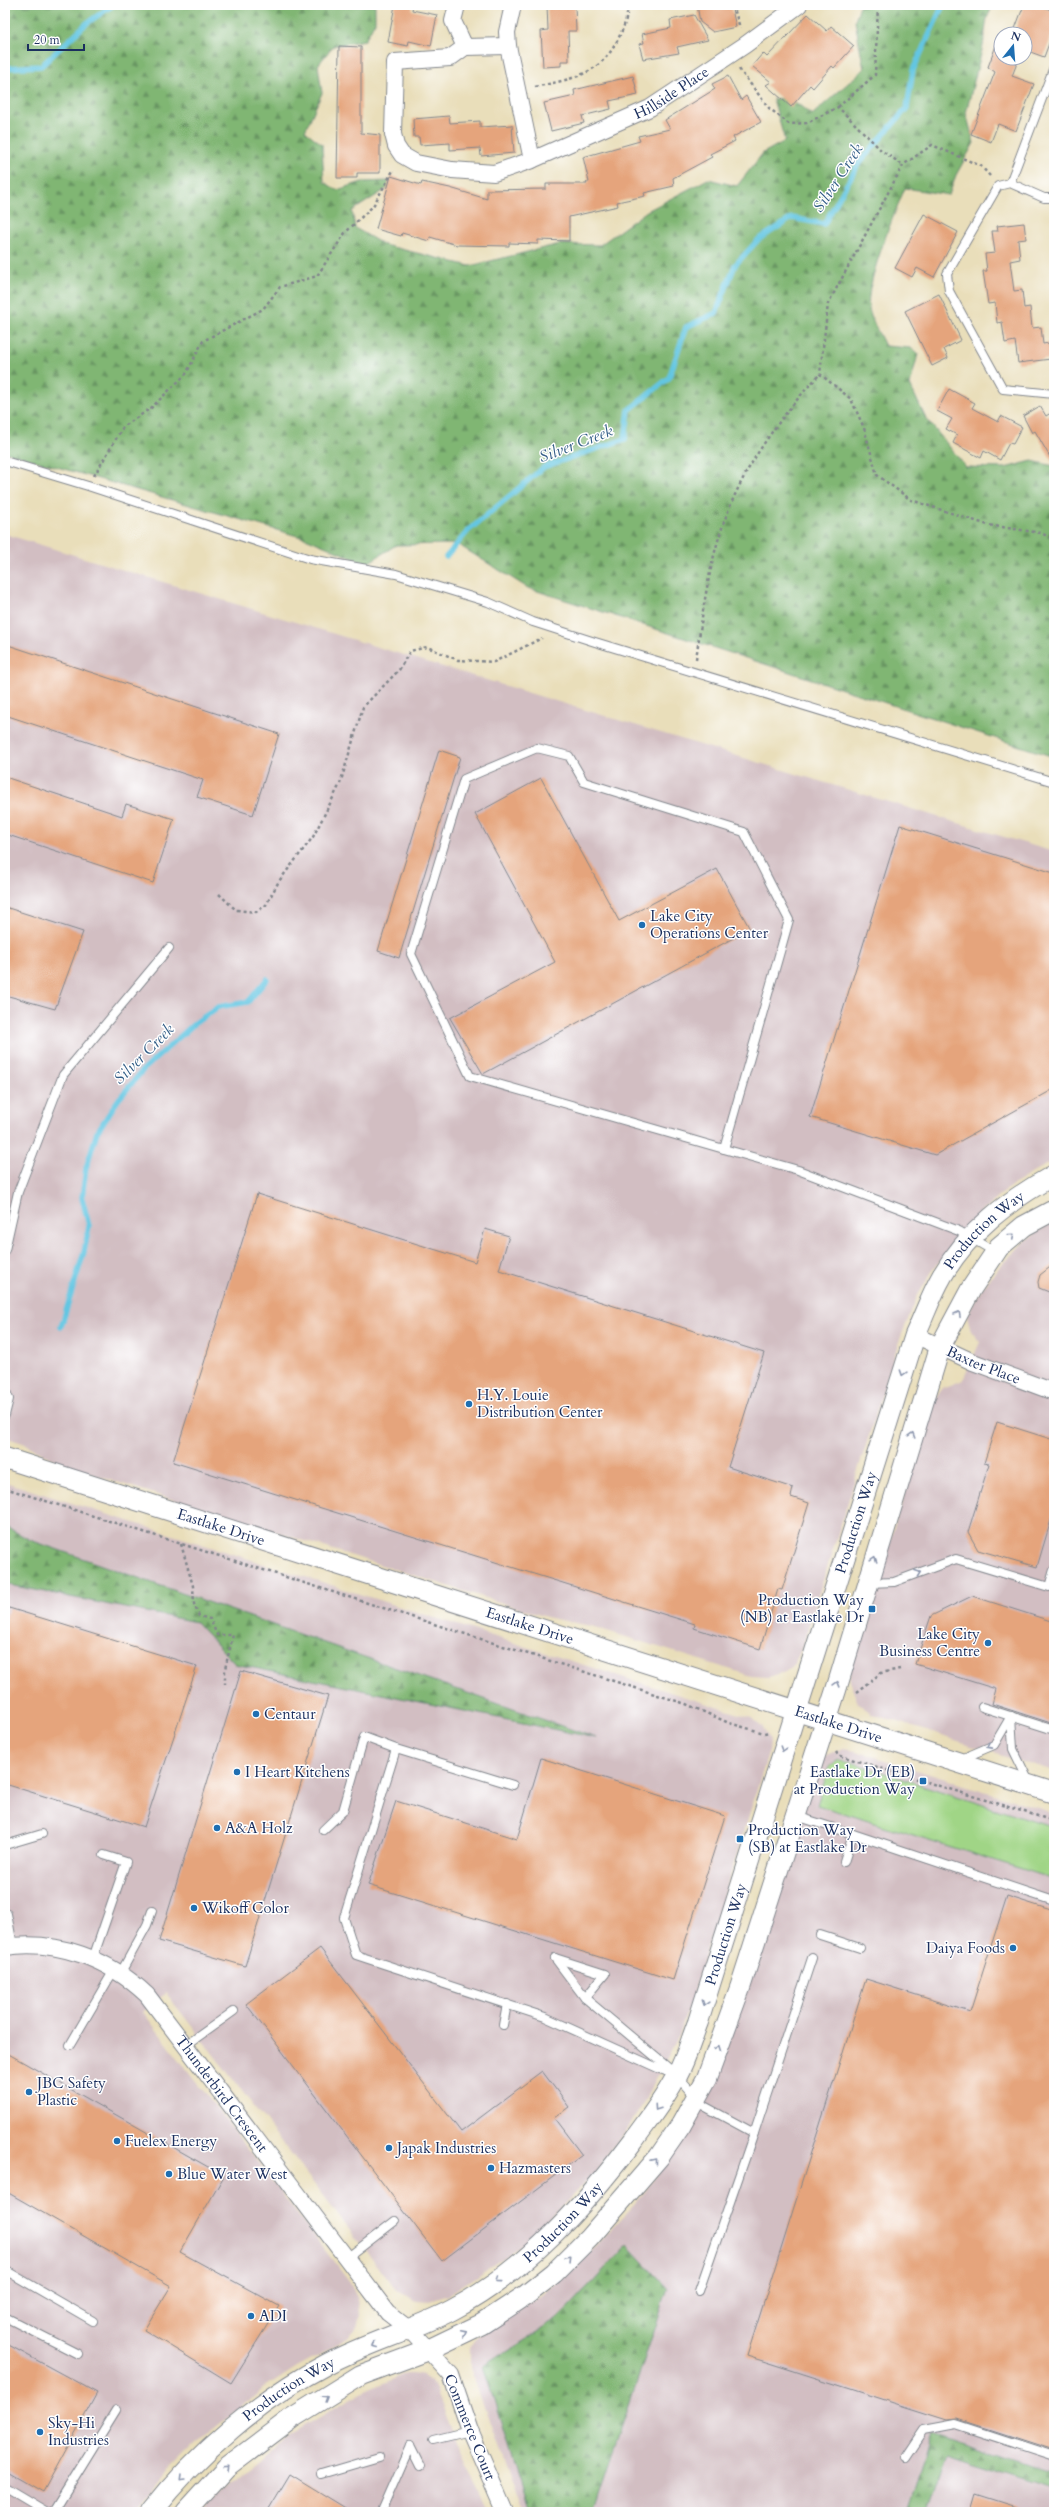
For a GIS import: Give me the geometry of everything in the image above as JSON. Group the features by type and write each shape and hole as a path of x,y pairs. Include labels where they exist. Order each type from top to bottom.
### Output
{"street":[{"path":"457,5 453,21 465,47"},
{"path":"513,5 507,32 508,46 532,160"},
{"name":"Hillside Place","path":"402,155 416,163 481,174 494,172 532,160 650,108 745,46 799,5"},
{"path":"402,155 396,146 393,134 395,62 450,58 465,47 508,46"},
{"name":"Production Way","path":"151,2512 163,2496 216,2444 271,2399 328,2364 410,2330 453,2309 493,2284 540,2247 591,2194 656,2110 677,2075 700,2015 915,1335 942,1276 970,1237 1028,1190 1054,1175"},
{"name":"Production Way","path":"186,2512 226,2468 292,2418 361,2375 428,2350 482,2324 526,2295 554,2273 589,2238 659,2157 697,2098 740,1988 825,1721 940,1347 971,1289 996,1252 1024,1226 1054,1210"},
{"name":"Baxter Place","path":"915,1335 973,1362 1054,1392"},
{"name":"Eastlake Drive","path":"5,1458 796,1712 1054,1793"},
{"name":"Thunderbird Crescent","path":"9,1946 38,1944 65,1949 93,1958 117,1972 147,1995 348,2258 388,2313 410,2330"},
{"name":"Commerce Court","path":"410,2330 451,2375 470,2431 506,2512"}],"lane":[{"path":"1010,183 1054,67"},
{"path":"1054,198 1044,198 1010,183 998,186 947,274 949,291 1003,390 1054,394"},
{"path":"5,461 88,486 310,558 396,574 488,602 558,630 1054,782"},
{"path":"724,1148 789,920 744,832 584,782 568,756 537,748 464,779 411,954 470,1076 798,1170 959,1231 996,1252"},
{"path":"5,1250 18,1192 63,1075 169,948"},
{"path":"5,1389 9,1399 5,1415"},
{"path":"866,1584 894,1582 956,1559 1051,1588 1054,1570"},
{"path":"982,1707 1054,1730"},
{"path":"954,1762 994,1745 1011,1716"},
{"path":"1011,1716 1013,1749 1031,1786"},
{"path":"323,1830 343,1811 364,1738 514,1786"},
{"path":"396,1749 344,1918 356,1955 545,2017 660,2069 677,2075"},
{"path":"795,1815 1054,1901"},
{"path":"5,1845 42,1834"},
{"path":"844,1862 853,1834"},
{"path":"93,1958 126,1862 104,1855"},
{"path":"70,2045 147,1925 152,1911"},
{"path":"7,1914 9,1946"},
{"path":"820,1934 860,1948"},
{"path":"584,1998 606,1974 555,1958 584,1998 677,2075 697,2098 712,2112 754,2133"},
{"path":"699,2291 754,2133 812,1958"},
{"path":"503,2025 507,2004"},
{"path":"185,2046 234,2011"},
{"path":"348,2258 395,2222"},
{"path":"5,2270 93,2321"},
{"path":"5,2317 78,2354"},
{"path":"53,2512 116,2410"},
{"path":"906,2457 924,2430 956,2424 1054,2456"},
{"path":"433,2440 470,2431"},
{"path":"381,2512 410,2446 420,2466"},
{"path":"321,2474 379,2457"},
{"path":"5,2487 47,2512"}],"path":[{"path":"517,92 579,76 599,66 612,50 626,23 628,5"},
{"path":"733,5 745,46"},
{"path":"730,56 769,108 789,124 807,123 838,107 875,74 878,5"},
{"path":"838,107 882,151 903,165"},
{"path":"694,672 705,591 727,514 761,447 796,399 820,374 828,304 903,165 932,145 981,166 998,186"},
{"path":"88,486 123,428 151,408 186,374 203,341 263,309 280,287 317,276 345,233 373,206 402,155"},
{"path":"820,374 851,398 864,428 877,475 911,500 988,525 1041,533 1054,538"},
{"path":"219,894 236,910 256,912 266,905 279,881 313,838 340,784 363,707 399,670 410,651 427,647 458,660 494,662 558,630"},
{"path":"5,1488 686,1704 729,1723 764,1733 766,1731"},
{"path":"181,1544 194,1586 194,1604 199,1616 210,1619 217,1635 233,1635 225,1669 225,1684"},
{"path":"854,1693 881,1673 900,1668"},
{"path":"836,1751 838,1755 1054,1821"}],"shaded area":[{"path":"5,534 1054,852 1054,1160 1011,1186 985,1208 934,1268 917,1297 898,1344 801,1650 794,1664 785,1672 768,1677 751,1676 591,1626 550,1618 69,1467 23,1443 5,1437"},
{"path":"1054,1220 1054,1771 872,1714 858,1703 849,1681 851,1662 935,1399 943,1388 963,1380 980,1342 971,1331 967,1316 982,1288 1002,1264 1023,1243"},
{"path":"5,1482 752,1718 763,1727 770,1741 769,1751 692,1997 677,2039 638,2113 596,2171 542,2227 515,2250 448,2295 429,2301 417,2300 396,2290 166,1993 143,2012 350,2283 359,2302 360,2315 357,2327 346,2340 297,2367 262,2390 195,2444 169,2470 134,2512 5,2512"},
{"path":"844,1749 856,1751 1054,1813 1054,2512 524,2512 510,2481 470,2367 470,2347 478,2337 539,2297 573,2269 636,2203 666,2163 823,1759 832,1753"},
{"path":"413,2373 422,2375 434,2385 470,2476 488,2512 201,2512 227,2485 290,2434 353,2397 402,2375"}],"green space":[{"path":"5,5 375,5 375,22 365,40 333,46 318,65 322,93 305,131 322,144 324,182 337,190 362,182 389,181 388,188 352,211 355,228 384,245 470,266 560,244 600,245 647,211 708,179 737,186 763,153 785,141 773,99 790,98 812,115 864,69 855,21 860,5 993,5 987,18 983,46 966,113 974,143 956,175 949,195 905,188 881,249 871,284 869,309 874,324 885,346 911,348 918,354 910,385 925,417 966,467 1005,468 1032,461 1054,466 1054,757 528,588 457,544 396,545 366,564 308,539 5,452"},
{"path":"5,1526 30,1540 596,1738 235,1664 196,1622 5,1584"},
{"path":"839,1761 854,1763 1054,1828 1054,1879 817,1805 829,1767"},
{"path":"627,2245 668,2289 593,2512 529,2512 483,2366 556,2320"},
{"path":"930,2431 1054,2471 1054,2487 946,2453 926,2512 906,2512"}],"building":[{"path":"395,5 413,5 412,10 437,15 431,46 409,41 408,46 388,42"},
{"path":"547,5 575,5 576,31 568,31 569,61 561,61 561,66 543,67 541,31 548,30"},
{"path":"697,5 731,5 736,27 713,32 700,22"},
{"path":"1024,5 1038,5 1054,11 1054,30 1044,57 1033,53 1033,26 1016,26"},
{"path":"808,14 827,31 831,26 854,46 834,68 832,66 813,88 810,85 791,107 766,85 771,82 752,66 763,53 767,57"},
{"path":"694,15 708,40 677,47 679,53 643,59 639,44 644,43 642,34 671,28 670,20"},
{"path":"339,46 361,47 361,133 380,135 380,173 357,173 357,178 337,178"},
{"path":"993,54 993,66 1016,66 1012,76 1034,84 1016,131 998,124 991,142 971,134 995,72 988,67"},
{"path":"633,76 638,95 609,101 611,109 582,116 584,123 551,131 544,103 575,96 574,90"},
{"path":"728,76 741,100 746,96 761,122 733,137 735,141 710,154 712,157 673,178 674,186 644,193 645,196 617,202 618,206 569,217 569,241 538,240 538,244 509,243 509,246 457,245 430,237 429,241 402,233 401,236 376,229 391,176 421,185 422,182 450,188 487,199 487,190 546,189 546,184 587,184 586,182 589,182 583,157 640,141 638,136 670,129 665,120 715,89 712,84"},
{"path":"449,116 450,123 480,121 480,127 512,125 514,153 481,156 480,148 450,150 450,143 420,145 419,137 414,137 413,119"},
{"path":"924,214 958,232 934,277 917,268 912,277 895,268"},
{"path":"1024,223 1026,239 1018,240 1020,259 1010,261 1014,291 1022,290 1024,308 1030,307 1032,328 1041,327 1043,344 1049,343 1051,359 1018,363 1015,341 1005,343 1002,322 997,323 995,303 988,304 983,271 987,271 985,254 995,253 992,231 998,231 997,226"},
{"path":"939,294 961,340 944,349 948,358 932,366 905,311"},
{"path":"949,389 975,403 972,408 998,422 1001,416 1022,427 1013,444 1009,443 1000,460 984,451 981,458 953,443 957,435 946,429 952,419 937,411"},
{"path":"1040,406 1046,416 1054,411 1054,464 1035,431 1032,433 1023,416"},
{"path":"5,644 279,734 253,815 197,797 203,780 5,715"},
{"path":"439,750 460,757 399,958 378,951"},
{"path":"5,777 122,816 126,804 174,819 153,883 5,834"},
{"name":"Lake City Operations Center","path":"541,778 619,921 717,869 750,929 483,1074 450,1018 555,962 475,814"},
{"path":"900,825 1054,873 1054,1089 935,1155 810,1117"},
{"path":"5,907 83,932 55,1009 5,995"},
{"name":"H.Y. Louie Distribution Center","path":"257,1194 475,1262 485,1229 509,1236 499,1270 764,1353 728,1467 793,1488 791,1497 809,1503 782,1590 778,1589 760,1649 694,1628 695,1624 173,1462"},
{"path":"1054,1264 1054,1294 1039,1288 1038,1282 1040,1275"},
{"path":"997,1422 1054,1440 1054,1510 1037,1567 978,1550 968,1532 989,1464 984,1463"},
{"name":"Lake City Business Centre","path":"972,1596 1054,1622 1054,1724 992,1704 996,1689 915,1664 931,1616"},
{"path":"9,1608 197,1666 144,1827 5,1784 5,1620"},
{"path":"241,1671 328,1696 245,1966 159,1941"},
{"path":"541,1758 725,1816 673,1980 368,1885 396,1801 517,1839"},
{"path":"1007,1896 1054,1911 1054,2450 958,2419 948,2420 747,2356 866,1979 970,2012"},
{"path":"320,1948 461,2132 542,2071 569,2107 554,2118 582,2155 442,2261 246,2004"},
{"path":"5,2052 224,2176 180,2252 279,2306 231,2383 144,2330 171,2286 5,2191"},
{"name":"Sky-Hi Industries","path":"5,2343 97,2393 43,2492 5,2470"},
{"path":"290,2474 352,2512 267,2512"},
{"path":"975,2495 1019,2509 1019,2512 970,2512"}],"waterway":[{"path":"5,68 41,66 87,23 113,5"},
{"name":"Silver Creek","path":"446,557 468,531 544,467 625,439 629,410 669,378 686,327 716,313 735,265 758,240 792,218 824,224 859,163 907,108 913,70 943,5"},
{"name":"Silver Creek","path":"61,1327 84,1252 89,1226 82,1198 86,1168 97,1132 118,1100 143,1070 195,1023 218,1007 248,1002 267,979"}],"place":[{"name":"Lake City Operations Center","path":"642,925"},
{"name":"H.Y. Louie Distribution Center","path":"469,1404"},
{"name":"Production Way (NB) at Eastlake Dr","path":"872,1609"},
{"name":"Lake City Business Centre","path":"988,1643"},
{"name":"Centaur","path":"256,1714"},
{"name":"I Heart Kitchens","path":"237,1772"},
{"name":"Eastlake Dr (EB) at Production Way","path":"923,1781"},
{"name":"A&A Holz","path":"217,1828"},
{"name":"Production Way (SB) at Eastlake Dr","path":"740,1839"},
{"name":"Wikoff Color","path":"194,1908"},
{"name":"Daiya Foods","path":"1013,1948"},
{"name":"JBC Safety Plastic","path":"29,2092"},
{"name":"Fuelex Energy","path":"117,2141"},
{"name":"Japak Industries","path":"389,2148"},
{"name":"Hazmasters","path":"491,2168"},
{"name":"Blue Water West","path":"169,2174"},
{"name":"ADI","path":"251,2316"},
{"name":"Sky-Hi Industries","path":"40,2432"}]}
